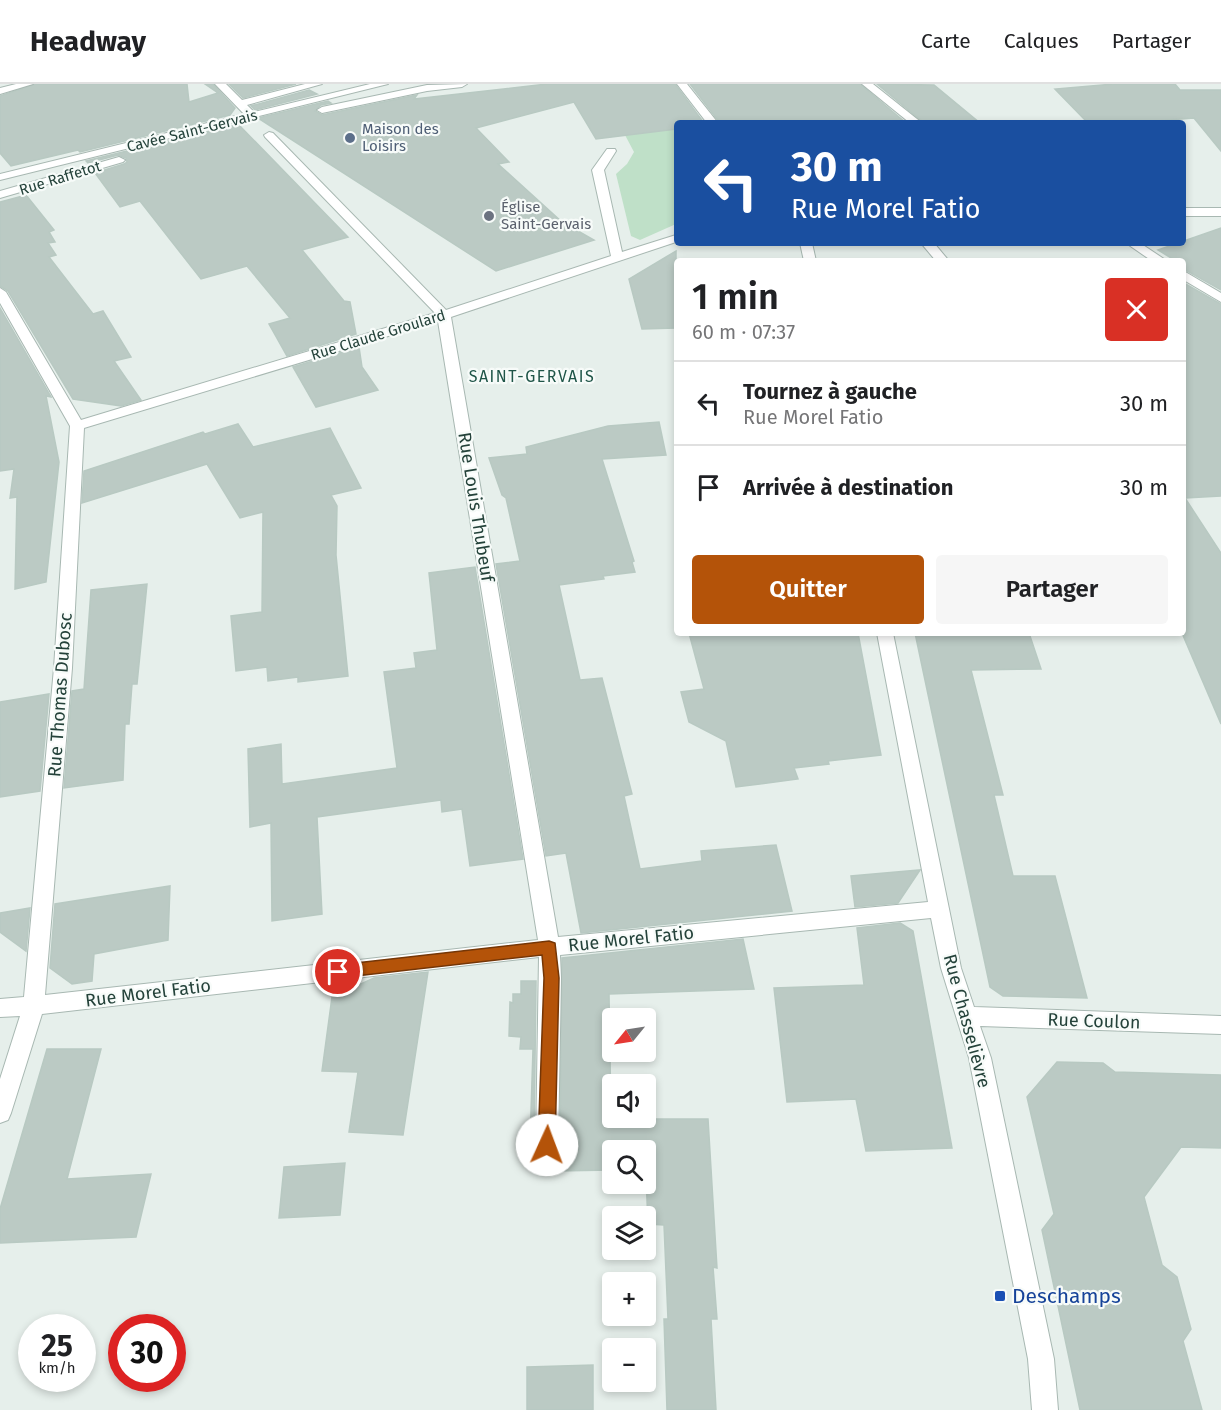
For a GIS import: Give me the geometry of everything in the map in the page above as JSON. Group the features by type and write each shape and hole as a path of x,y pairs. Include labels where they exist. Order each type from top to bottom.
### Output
{"street":[{"path":"0,91 28,84"},
{"path":"220,84 252,116"},
{"path":"240,104 317,84"},
{"name":"Cavée Saint-Gervais","path":"0,177 383,84"},
{"path":"279,110 327,111 427,88 462,84"},
{"path":"682,84 711,120"},
{"path":"867,84 913,120"},
{"path":"269,135 444,315"},
{"name":"Rue Raffetot","path":"0,195 137,155 150,141"},
{"path":"611,151 598,170 617,256"},
{"path":"1186,212 1221,212"},
{"name":"Rue Claude Groulard","path":"77,426 444,315 674,239"},
{"path":"930,246 940,258"},
{"path":"1137,246 1156,258"},
{"path":"1186,276 1221,298"},
{"path":"0,292 77,426"},
{"name":"Rue Louis Thubeuf","path":"444,315 549,947 551,978 547,1145"},
{"name":"Rue Thomas Dubosc","path":"0,1113 34,1006 63,668 77,426"},
{"name":"Rue Chasselièvre","path":"886,636 951,968 980,1058 1041,1359 1045,1410"},
{"name":"Rue Morel Fatio","path":"0,1008 549,947 940,909"},
{"name":"Rue Coulon","path":"967,1016 1221,1025"}],"green space":[{"path":"674,129 674,225 640,240 631,236 616,174 627,164 634,152 625,135"}],"building":[{"path":"35,84 187,84 189,102 218,93 205,84 213,84 235,108 230,115 80,152 78,150 11,166 0,153 0,96"},
{"path":"229,84 296,84 243,98"},
{"path":"547,84 675,84 702,120 674,120 674,129 596,139 574,102 476,128 509,162 498,164 562,222 594,240 496,271 258,118 328,101 331,103 321,105 315,111 322,115 417,95 414,99"},
{"path":"690,84 860,84 902,120 718,120"},
{"path":"877,84 934,85 976,120 920,120"},
{"path":"1114,84 1175,84 1180,90 1221,90 1221,151 1194,118 1085,120 1055,89"},
{"path":"309,90 317,94 255,110 251,106"},
{"path":"238,124 348,237 302,250 344,301 350,302 356,334 287,356 269,324 290,318 247,266 201,279 140,201 120,207 95,173 124,164 127,162 126,158 118,155 88,163 86,161"},
{"path":"26,195 54,230 49,232 55,242 48,243 56,255 49,257 93,314 103,311 131,357 114,361 141,400 121,406 73,399 8,291 0,286 0,202"},
{"path":"1221,228 1221,290 1186,270 1186,258 1171,258 1158,250 1169,246 1186,246 1186,240"},
{"path":"676,251 676,258 674,258 674,328 642,329 629,279"},
{"path":"1186,284 1221,304 1221,496 1186,498"},
{"path":"0,308 51,397 46,396 59,462 46,582 15,589 17,497 10,498 14,469 0,471"},
{"path":"359,347 362,367 378,390 316,407 293,367"},
{"path":"659,422 666,455 602,459 634,561 632,562 635,572 559,585 580,680 602,678 632,794 624,796 640,869 702,861 701,851 776,845 792,911 581,933 566,853 546,856 496,564 520,561 506,498 502,495 489,458 527,454 526,447 608,426"},
{"path":"238,424 253,447 330,428 361,488 331,495 337,506 336,555 348,676 298,682 298,677 268,681 267,667 236,671 231,616 262,612 263,512 240,518 207,464 82,503 84,471 203,432 205,434"},
{"path":"1186,500 1221,553 1221,724 1183,636 1186,636"},
{"path":"475,567 523,859 470,866 462,809 442,812 441,800 317,817 322,914 272,921 271,823 250,827 248,749 281,744 282,784 397,768 384,672 416,668 414,653 437,650 429,573"},
{"path":"147,584 137,684 132,684 129,724 125,724 123,780 64,788 72,691 84,689 91,590"},
{"path":"690,636 859,636 881,755 828,761 829,764 794,768 798,779 736,787 726,741 689,722 681,692 704,689"},
{"path":"916,636 1030,636 1041,669 971,670 1003,795 994,795 1013,876 1055,876 1087,998 1003,996 990,987"},
{"path":"49,694 40,791 0,797 0,702"},
{"path":"920,870 898,903 855,907 851,876"},
{"path":"170,886 168,940 94,954 92,981 72,984 50,968 55,904"},
{"path":"30,908 26,951 0,932 0,913"},
{"path":"900,923 913,931 952,1148 866,1151 856,1099 787,1102 774,988 864,985 857,928"},
{"path":"743,939 754,989 609,994 609,1008 602,1008 602,1062 610,1062 610,1074 602,1074 602,1128 656,1128 656,1119 708,1119 717,1268 713,1267 717,1319 711,1319 716,1410 667,1410 664,1319 668,1319 664,1225 656,1224 656,1206 647,1206 647,1194 656,1194 656,1140 602,1140 602,1170 556,1171 556,1155 560,1145 562,958"},
{"path":"428,972 403,1135 349,1132 358,1072 322,1071 332,997 374,978"},
{"path":"521,981 536,981 534,1143 530,1143 533,1049 520,1049 521,1037 509,1036 510,1002 513,1003 513,994 521,994"},
{"path":"47,1049 101,1049 67,1179 151,1174 136,1237 0,1243 0,1209"},
{"path":"1057,1062 1103,1063 1115,1072 1221,1075 1221,1148 1181,1147 1144,1197 1162,1265 1177,1277 1191,1329 1183,1341 1202,1410 1080,1410 1042,1230 1054,1214 1027,1097"},
{"path":"345,1163 340,1215 279,1218 284,1167"},
{"path":"593,1365 593,1410 527,1410 527,1367"}],"place":[{"name":"Maison des Loisirs","path":"350,138"},
{"name":"Église Saint-Gervais","path":"489,216"},
{"name":"Deschamps","path":"1000,1296"}],"district":[{"name":"SAINT-GERVAIS","path":"532,376"}],"route":[{"path":"338,972 549,947 551,978 547,1145"}]}
